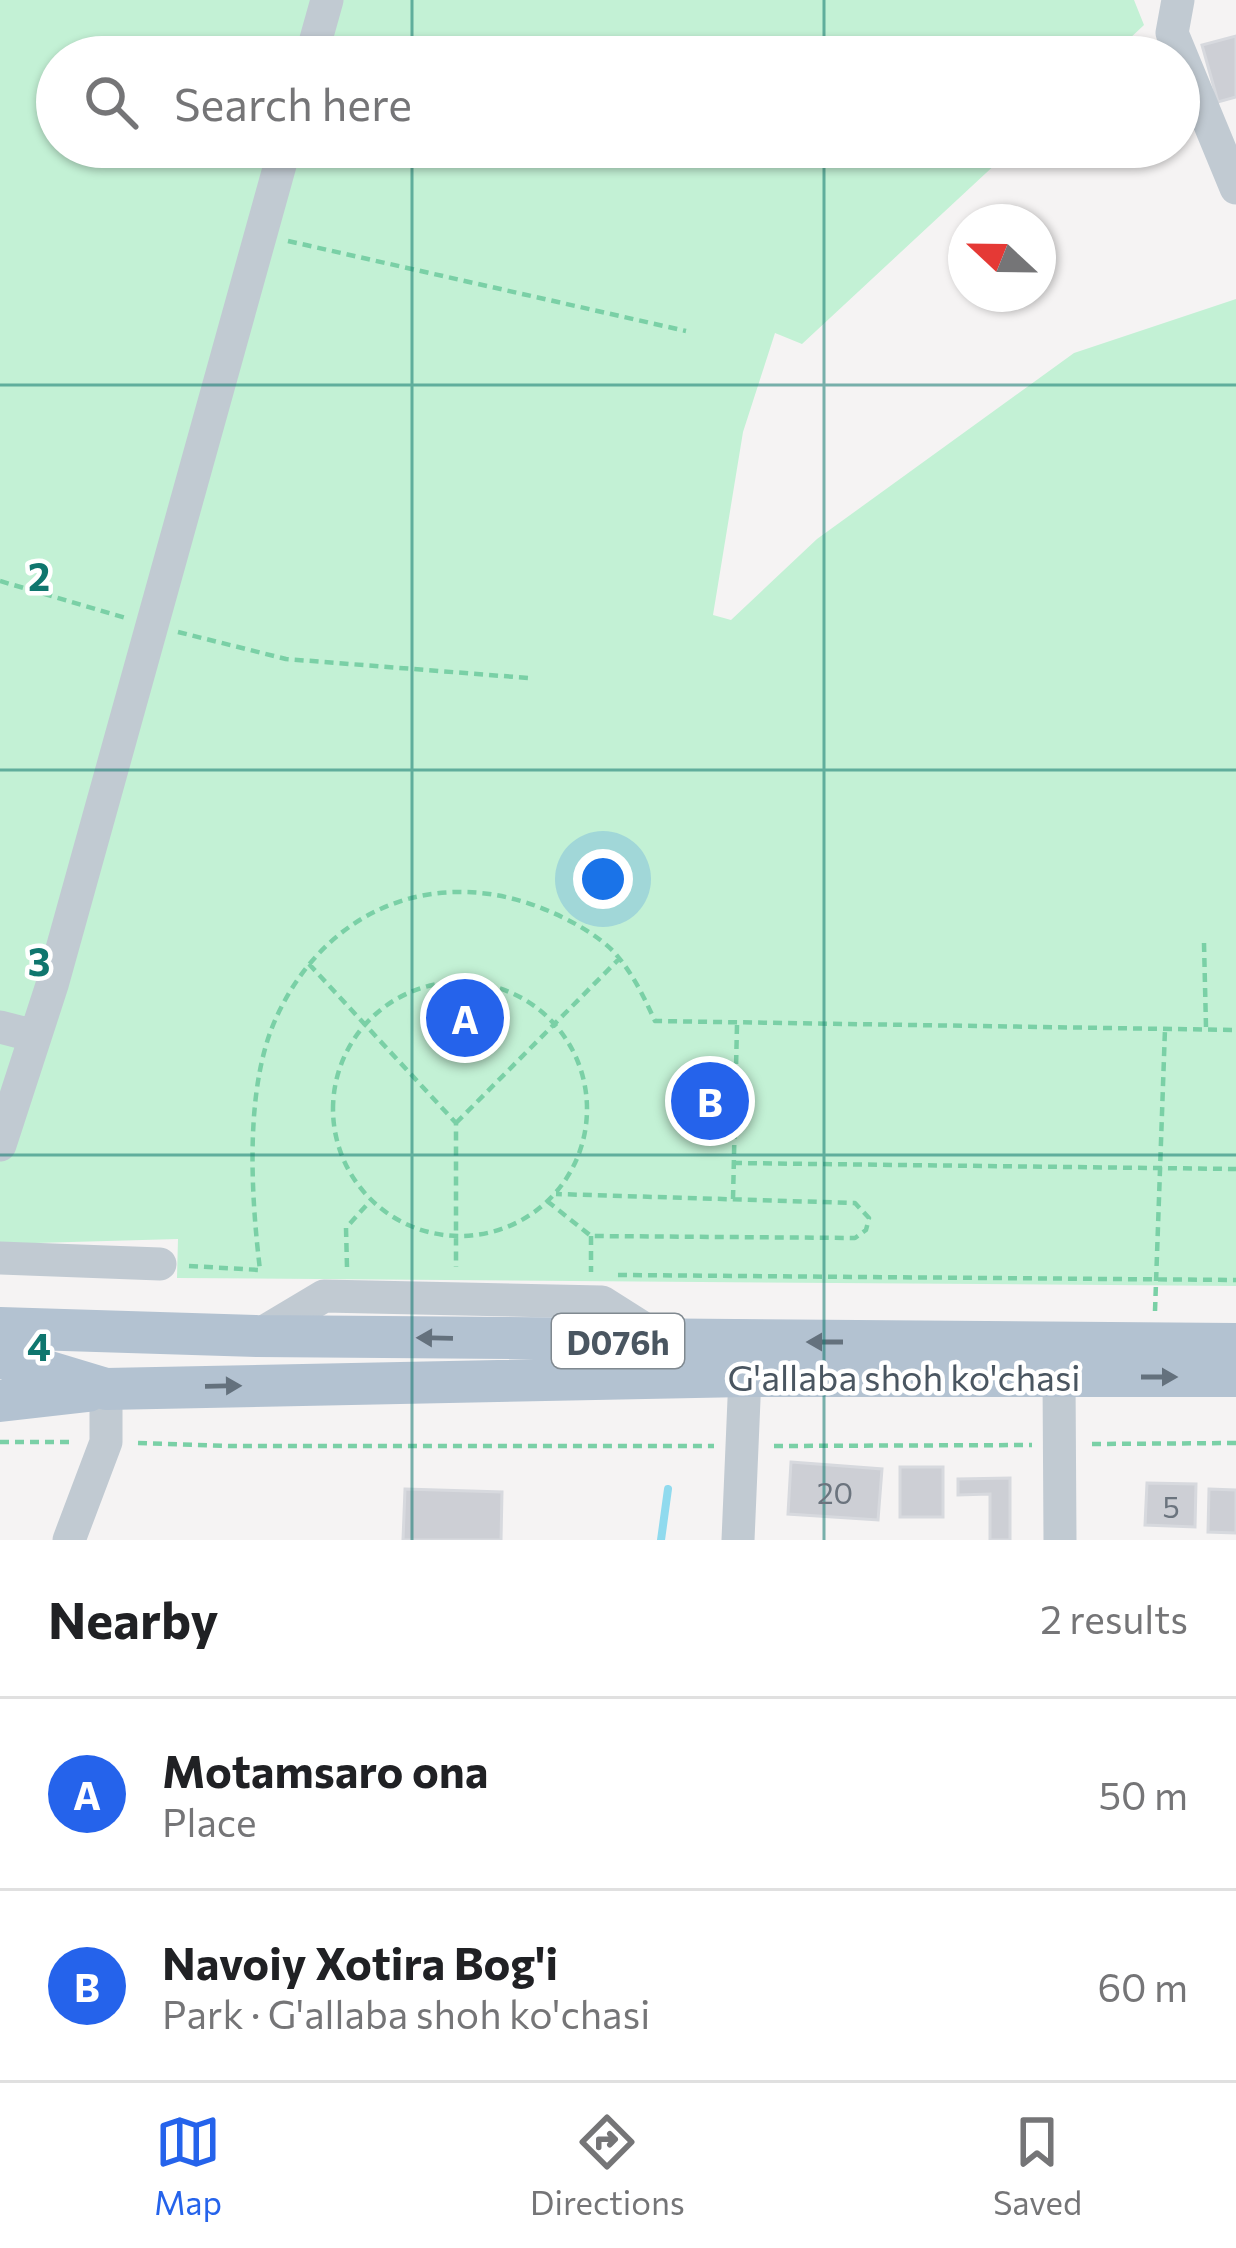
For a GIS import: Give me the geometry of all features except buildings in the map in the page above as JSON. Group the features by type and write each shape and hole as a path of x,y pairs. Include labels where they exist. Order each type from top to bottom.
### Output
{"main road":[{"name":"G'allaba shoh ko'chasi","path":"0,1328 256,1336 1236,1344"},
{"name":"G'allaba shoh ko'chasi","path":"0,1357 106,1389 746,1376 1236,1376"},
{"path":"0,1401 106,1389"}],"street":[{"path":"317,36 327,0"},
{"path":"1173,36 1178,0"},
{"path":"1200,101 1236,188"},
{"path":"0,1145 35,1036 279,168"},
{"path":"0,1027 35,1036"},
{"path":"0,1258 160,1264"},
{"path":"256,1336 324,1296 603,1288 602,1302 663,1341"},
{"path":"738,1540 746,1376"},
{"path":"1059,1376 1060,1540"},
{"path":"75,1538 106,1442 106,1389"}],"path":[{"path":"260,235 686,331"},
{"path":"0,581 151,626 286,659 528,679"},
{"path":"160,1264 260,1270 254,1211 259,1082 275,1019 309,964 337,935 376,909 419,894 477,892 525,901 565,918 620,959 655,1021 1236,1030"},
{"path":"1204,943 1206,1030"},
{"path":"456,1123 620,959"},
{"path":"309,964 456,1123 456,1273"},
{"path":"462,981 502,988 537,1006 565,1036 582,1072 588,1112 580,1152 554,1194 532,1215 495,1232 455,1238 412,1228 371,1200 347,1170 333,1128 335,1084 351,1043 368,1023 380,1010 418,988 462,981"},
{"path":"733,1199 737,1023"},
{"path":"1155,1344 1166,1029"},
{"path":"734,1163 1236,1169"},
{"path":"547,1201 591,1236 855,1238 866,1230 869,1218 855,1203 554,1194"},
{"path":"348,1296 346,1228 371,1200"},
{"path":"591,1236 603,1288 1236,1280"},
{"path":"0,1442 1236,1443"}],"green space":[{"path":"0,0 1134,0 1144,25 1132,36 36,36 36,168 991,168 802,344 775,333 743,432 713,615 731,620 817,539 1074,353 1236,299 1236,1286 177,1278 178,1239 0,1244"}],"waterway":[{"path":"661,1540 668,1489"}],"place":[{"name":"Motamsaro ona","path":"465,1018"},
{"name":"Navoiy Xotira Bog'i","path":"710,1101"}]}
